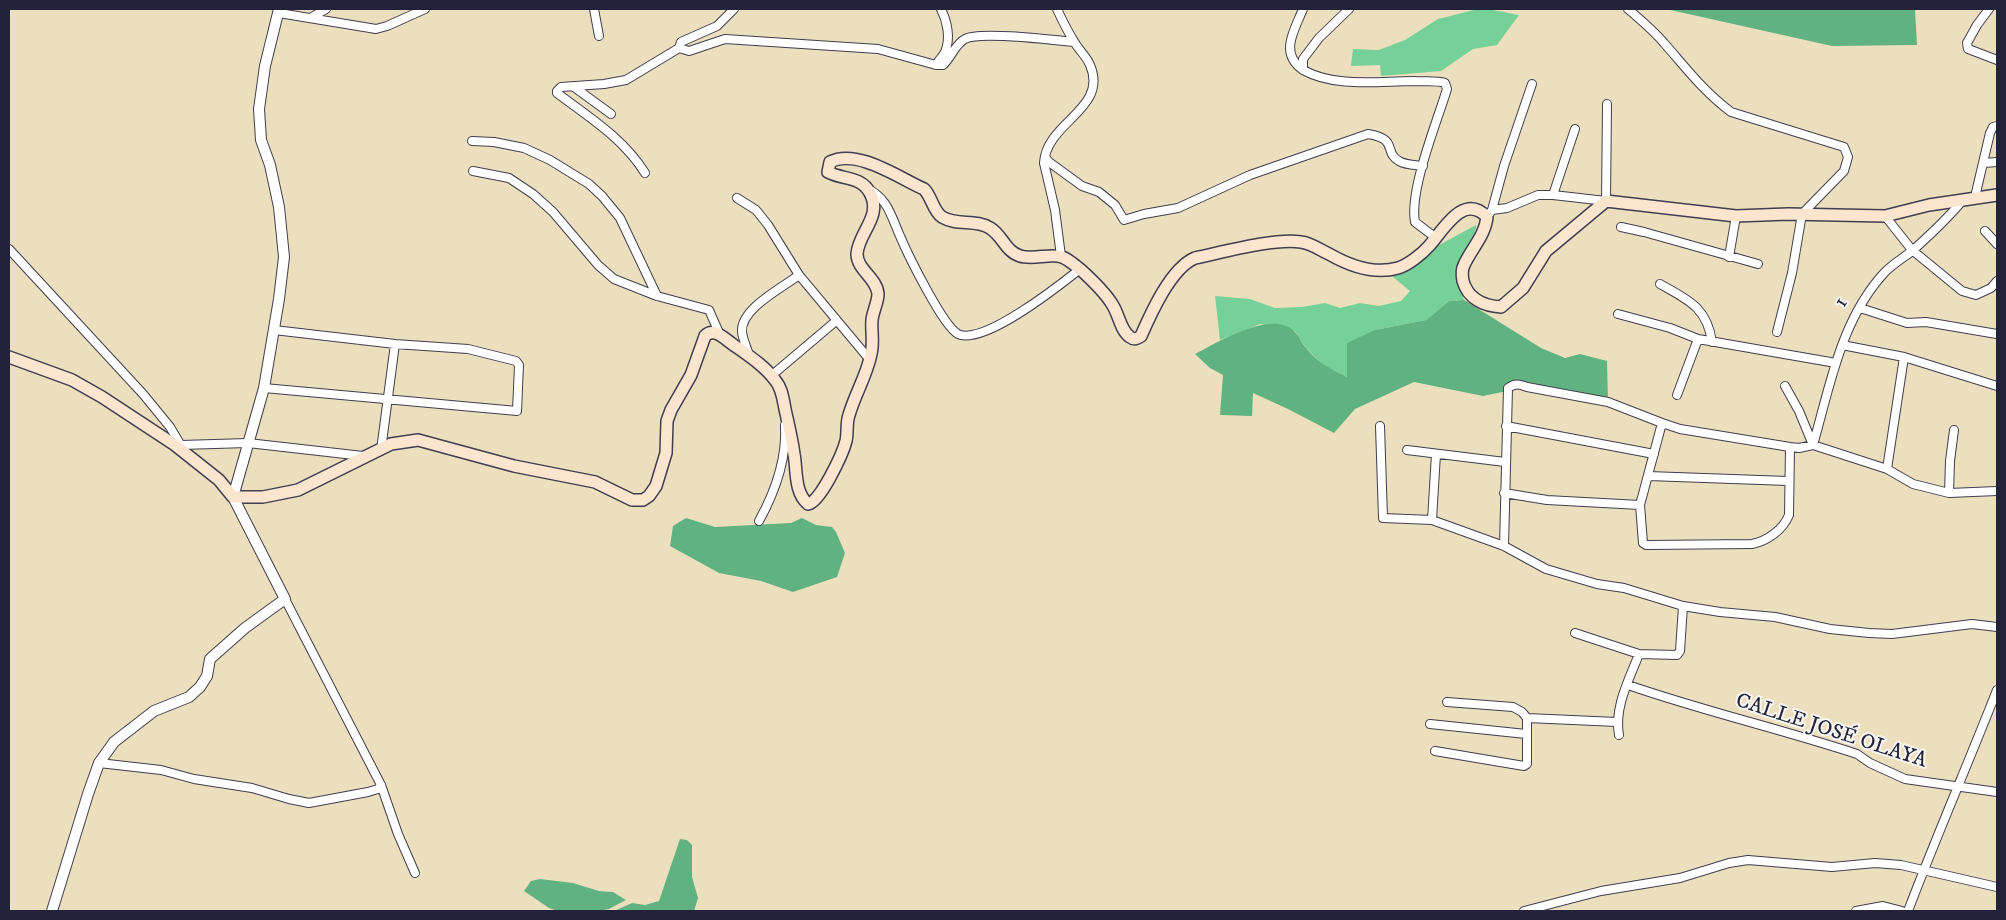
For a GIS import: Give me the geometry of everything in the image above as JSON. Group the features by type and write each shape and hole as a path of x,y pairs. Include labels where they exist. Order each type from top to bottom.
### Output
{"main road":[{"path":"9,357 72,380 89,389 175,445 219,480 232,497 263,497 298,490 391,444 418,440 514,466 594,482 632,500 644,500 650,496 662,472 666,453 666,422 670,410 691,375 705,336 713,332 749,355 776,380 783,400 799,490 803,499 808,504 811,504 817,498 841,455 846,440 849,414 870,360 873,344 872,321 878,297 877,288 859,264 857,254 874,212 872,195 859,181 836,176 828,172 830,162 835,159 868,163 924,188 930,194 940,216 948,220 977,223 990,227 1000,235 1011,252 1026,258 1061,256 1080,269 1102,290 1113,304 1124,330 1132,338 1137,339 1141,336 1154,308 1179,270 1184,264 1195,258 1286,241 1303,242 1346,264 1368,270 1383,271 1400,268 1427,248 1451,217 1465,210 1475,209 1490,214 1486,226 1463,266 1462,277 1465,286 1471,296 1480,302 1490,306 1501,307 1523,288 1546,251 1609,201 1736,216 1802,214 1885,216 1929,205 1997,195"}],"street":[{"path":"312,17 326,9"},
{"path":"415,873 398,834 381,785 232,497 264,388 284,257 279,207 270,165 261,140 259,109 265,66 279,11 376,29 425,9"},
{"path":"594,9 599,36"},
{"path":"680,48 681,42 717,26 734,9"},
{"path":"936,65 945,52 948,41 946,19 941,9"},
{"path":"1056,9 1074,42 1090,64 1093,78 1092,91 1086,104 1061,128 1044,157 1061,256"},
{"path":"1303,9 1289,50 1294,64 1303,70 1315,76 1365,83 1392,81 1445,83 1447,89 1423,166 1414,207 1415,222 1436,238"},
{"path":"1303,70 1303,59 1319,38 1350,9"},
{"path":"1628,9 1664,42 1692,77 1731,112 1844,147 1848,157 1844,171 1802,214 1792,273 1777,332"},
{"path":"1989,9 1977,25 1967,44 1971,50 1997,60"},
{"path":"645,173 634,156 608,131 557,93 557,91 561,87 626,80 680,48 689,51 725,39 878,49 943,66 967,37 991,36 1074,42"},
{"path":"1490,214 1532,84"},
{"path":"574,87 611,114"},
{"path":"1490,214 1538,195 1609,201 1607,104"},
{"path":"1975,197 1980,169 1984,163 1991,129 1997,126"},
{"path":"1553,195 1575,129"},
{"path":"1044,157 1082,186 1100,192 1114,205 1124,220 1144,214 1178,208 1250,175 1368,134 1380,136 1388,142 1397,160 1423,166"},
{"path":"472,141 494,142 524,148 550,160 589,184 602,196 620,218 657,296"},
{"path":"1984,163 1997,162"},
{"path":"473,171 509,178 533,194 553,212 598,265 614,279 657,296 709,310 720,335"},
{"path":"866,188 877,193 885,201 902,242 936,306 951,328 958,334 969,336 983,333 1010,320 1080,269"},
{"path":"737,198 756,210 768,225 799,276 870,360"},
{"name":"1","path":"1813,445 1842,345 1850,323 1865,298 1887,270 1912,250 1955,210 1963,200"},
{"path":"1729,257 1736,216"},
{"path":"1885,216 1912,250 1962,292 1976,295 1991,288 1997,281"},
{"path":"1621,227 1758,264"},
{"path":"1985,231 1997,244"},
{"path":"9,249 143,394 170,426 187,456"},
{"path":"749,355 742,333 746,316 755,306 799,276"},
{"path":"1660,284 1690,302 1702,313 1710,328 1712,342"},
{"path":"1991,288 1997,296"},
{"path":"1860,308 1907,323 1926,322 1997,334"},
{"path":"1618,314 1670,328 1698,339 1836,363"},
{"path":"771,376 836,321"},
{"path":"264,388 517,411 519,365 516,361 468,349 394,344 274,330"},
{"path":"1678,395 1698,339"},
{"path":"381,450 394,344"},
{"path":"1842,345 1904,357 1997,386"},
{"path":"1887,469 1904,357"},
{"path":"1504,546 1508,388 1512,385 1520,384 1527,387 1608,402 1680,430 1790,447 1799,448 1813,445 1887,469 1913,484 1949,493 1997,491"},
{"path":"1785,386 1800,411 1813,445"},
{"path":"759,521 766,509 782,459 785,428 783,400"},
{"path":"1662,424 1640,505 1641,539 1646,545 1752,544 1762,542 1785,524 1789,515 1790,447"},
{"path":"1380,426 1383,518 1432,520 1504,546 1546,569 1597,584 1624,588 1683,606 1720,612 1775,617 1823,627 1869,633 1892,634 1972,624 1997,627"},
{"path":"1506,426 1654,454"},
{"path":"1949,493 1950,461 1954,430"},
{"path":"181,445 248,443 366,457"},
{"path":"1407,450 1505,462"},
{"path":"1432,520 1436,454"},
{"path":"1648,476 1788,481"},
{"path":"1504,493 1547,500 1640,505"},
{"path":"52,911 88,794 100,764 114,742 154,711 189,697 200,687 207,676 210,659 245,628 285,598"},
{"path":"1575,633 1639,654 1677,655 1680,651 1683,606"},
{"path":"1619,735 1617,722 1619,709 1639,654"},
{"name":"CALLE JOSÉ OLAYA","path":"1628,685 1685,705 1752,722 1857,754 1870,763 1905,779 1997,792"},
{"path":"1908,911 1997,690"},
{"path":"1435,751 1524,766 1527,764 1527,718 1522,712 1512,707 1447,702"},
{"path":"1527,718 1617,722"},
{"path":"1430,724 1526,734"},
{"path":"100,764 161,770 194,779 252,788 309,803 378,789 381,785"},
{"path":"1524,911 1601,891 1680,878 1743,860 1832,867 1875,863 1901,865 1997,887"},
{"path":"1856,911 1883,906 1902,911"}],"green space":[{"path":"1478,9 1519,15 1497,45 1473,49 1441,71 1381,76 1380,65 1351,66 1353,49 1379,50 1405,40 1438,19"},
{"path":"1666,9 1915,9 1917,45 1832,46"},
{"path":"1476,225 1475,237 1458,279 1464,300 1449,301 1426,320 1375,330 1347,377 1324,366 1306,348 1295,331 1260,324 1220,340 1215,296 1250,299 1275,308 1302,307 1325,303 1340,308 1360,303 1379,306 1401,301 1410,291 1388,273 1412,268 1439,245"},
{"path":"1464,300 1541,348 1565,358 1580,354 1607,361 1608,402 1527,387 1483,396 1414,382 1355,409 1334,433 1253,393 1252,416 1220,415 1223,375 1210,368 1195,354 1231,335 1260,325 1273,324 1285,326 1295,332 1315,358 1347,377 1347,343 1375,330 1426,320 1449,301"},
{"path":"686,518 715,527 791,523 802,518 816,525 832,527 845,553 837,577 793,592 761,581 719,573 670,546 673,526"},
{"path":"680,839 687,840 692,845 692,877 698,898 694,911 614,911 632,903 645,905 659,901"},
{"path":"540,879 573,883 599,891 613,892 626,900 609,909 598,911 558,911 549,908 524,891 531,881"}]}
